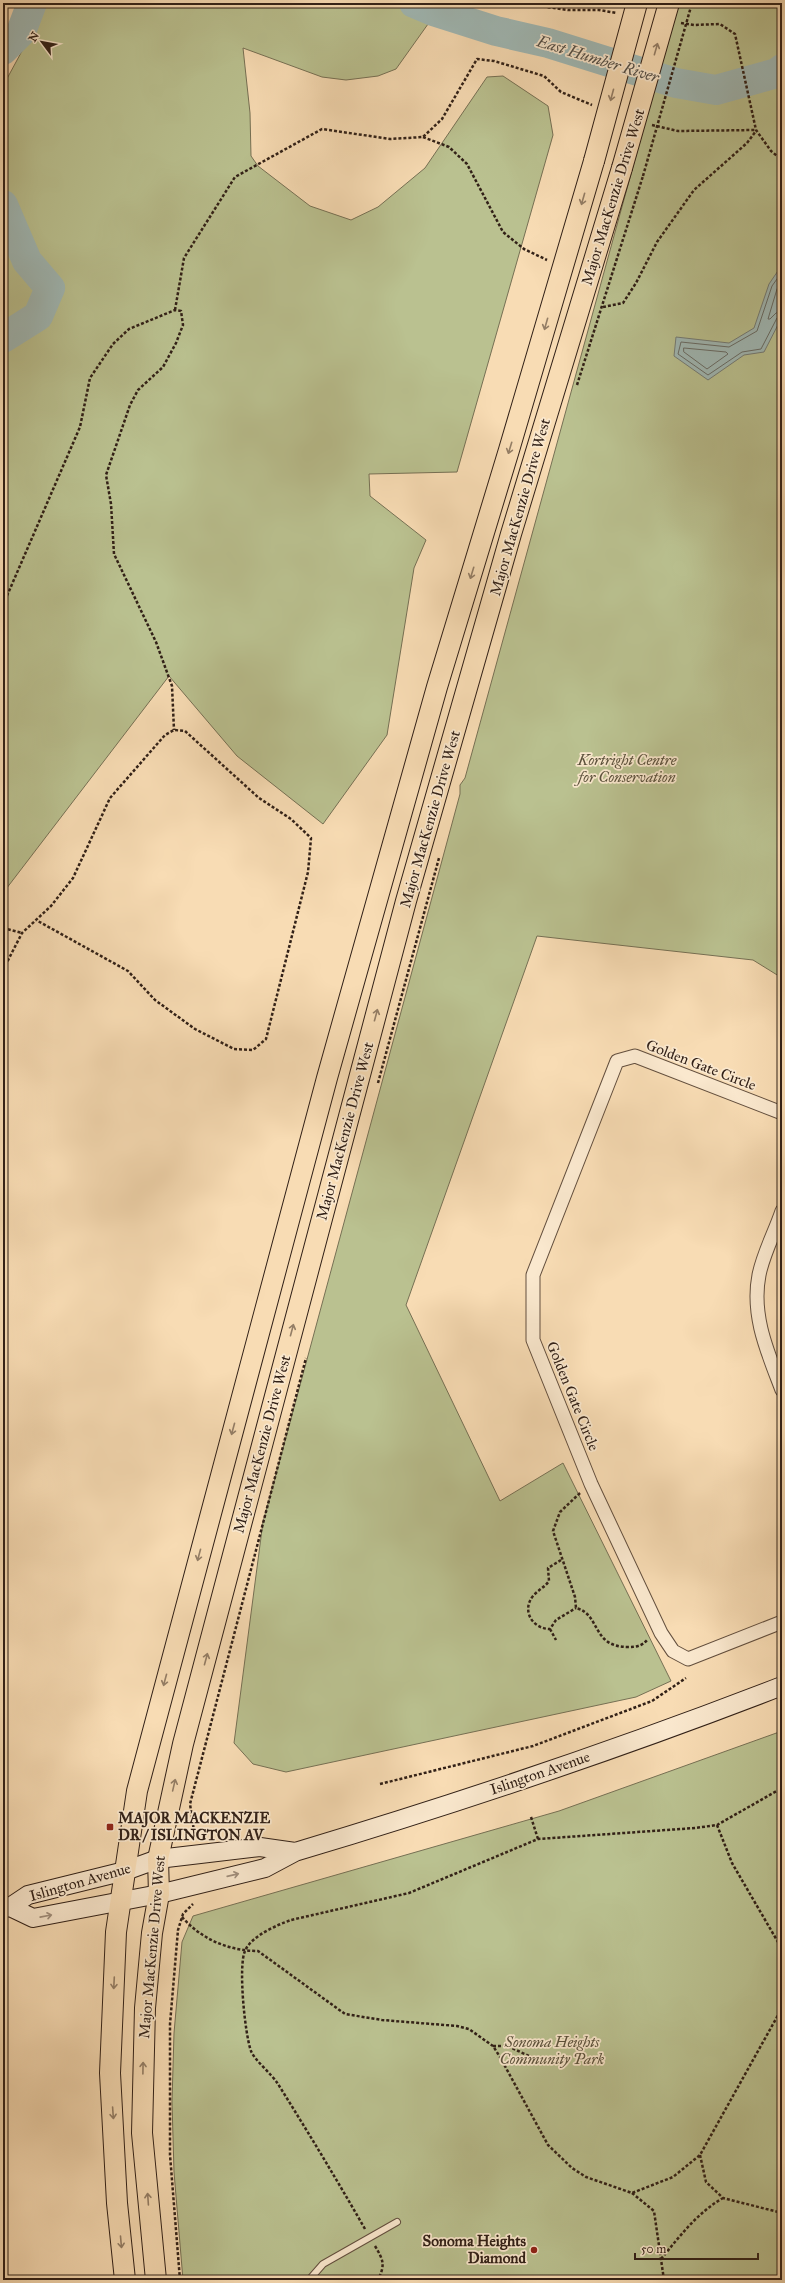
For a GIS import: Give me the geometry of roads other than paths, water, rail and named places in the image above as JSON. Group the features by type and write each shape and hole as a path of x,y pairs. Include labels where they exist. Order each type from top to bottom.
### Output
{"main road":[{"name":"Major MacKenzie Drive West","path":"125,2280 117,2203 110,2074 116,1932 137,1791 150,1737 327,1078 437,687 594,162 637,3"},
{"name":"Major MacKenzie Drive West","path":"156,2280 142,2133 142,2089 146,1993 152,1933 159,1894 158,1859 183,1744 406,901 511,534 622,168 669,3"},
{"name":"Islington Avenue","path":"7,1908 33,1918 159,1894 265,1868 295,1852 510,1784 716,1712 782,1686"},
{"name":"Islington Avenue","path":"7,1908 28,1895 124,1871 158,1859 260,1848 295,1852"}],"street":[{"name":"Golden Gate Circle","path":"782,1113 635,1056 617,1061 533,1275 533,1340 590,1484 661,1632 673,1651 688,1659 782,1622"},
{"path":"782,1211 759,1275 757,1307 761,1336 782,1390"}],"lane":[{"path":"308,2280 323,2264 397,2222"}],"water":[{"path":"782,265 782,317 764,352 744,355 708,380 674,356 676,337 729,343 754,328 769,284"}],"waterway":[{"name":"East Humber River","path":"3,50 21,32 32,3"},
{"name":"East Humber River","path":"414,3 433,11 496,31 548,43 676,83 716,90 777,73 782,69"},
{"name":"East Humber River","path":"3,205 27,261 50,288 38,316 3,338"}],"place":[{"name":"MAJOR MACKENZIE DR / ISLINGTON AV","path":"110,1827"},
{"name":"Sonoma Heights Diamond","path":"534,2250"}],"park label":[{"name":"Kortright Centre for Conservation","path":"627,768"},
{"name":"Sonoma Heights Community Park","path":"552,2050"}]}
